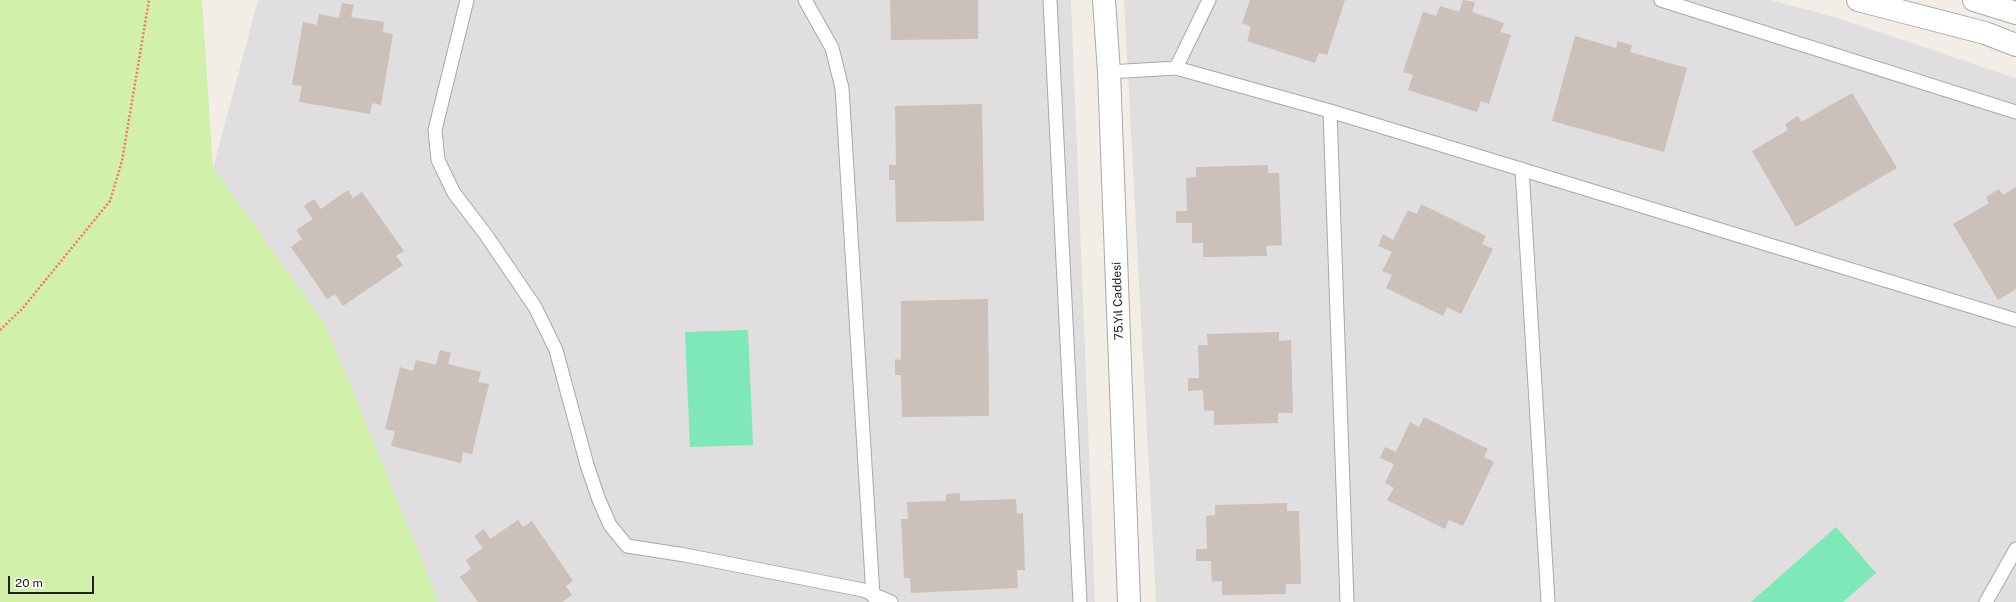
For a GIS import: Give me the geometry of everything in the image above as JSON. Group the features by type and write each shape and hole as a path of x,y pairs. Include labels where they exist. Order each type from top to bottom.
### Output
{"street":[{"name":"75.Yıl Caddesi","path":"1104,0 1109,72 1129,602"},
{"path":"1858,0 1985,33 2016,44"},
{"path":"1974,0 2016,13"}],"lane":[{"path":"467,0 434,130 438,160 454,193 486,235 535,307 556,350 587,465 599,500 610,525 627,546 685,554 863,590 873,596 891,602"},
{"path":"805,0 832,48 842,88 873,596"},
{"path":"1050,0 1080,602"},
{"path":"1176,68 1209,0"},
{"path":"1660,0 2016,112"},
{"path":"1109,72 1176,68 1330,111 2016,320"},
{"path":"1330,111 1347,602"},
{"path":"1522,169 1548,602"},
{"path":"1986,602 2016,549"}],"path":[{"path":"0,330 22,309 110,201 122,161 149,0"}],"shaded area":[{"path":"258,0 1071,0 1095,602 439,602 325,324 213,168"},
{"path":"1124,0 1770,0 1834,17 2016,78 2016,602 1156,602"}],"green space":[{"path":"0,0 202,0 213,168 325,324 439,602 0,602"},
{"path":"748,330 753,445 690,447 685,332"},
{"path":"1836,527 1876,573 1843,602 1751,602"}],"building":[{"path":"890,0 978,0 978,39 891,40"},
{"path":"1250,0 1345,0 1327,55 1319,53 1315,63 1247,41 1251,27 1242,23"},
{"path":"1463,0 1475,2 1472,12 1504,23 1500,32 1511,35 1489,104 1481,101 1477,112 1408,90 1413,75 1403,72 1423,12 1436,16 1440,6 1459,12"},
{"path":"342,3 354,5 351,17 384,22 383,32 393,34 381,105 372,103 370,114 299,102 302,86 292,85 303,22 317,25 319,14 339,18"},
{"path":"1575,36 1616,48 1618,41 1632,45 1630,52 1687,68 1664,152 1552,121"},
{"path":"1852,93 1897,168 1796,227 1752,151 1788,130 1785,124 1798,116 1801,122"},
{"path":"982,104 984,221 896,222 895,180 889,180 889,165 896,165 895,106"},
{"path":"1268,165 1268,173 1279,173 1282,245 1266,246 1267,256 1203,257 1203,243 1192,243 1192,223 1176,223 1176,211 1187,211 1186,178 1196,177 1196,167"},
{"path":"2016,187 2016,289 1998,300 1953,224 1989,203 1986,197 1999,189 2003,195"},
{"path":"348,190 353,198 362,192 404,251 396,256 403,265 343,306 335,294 327,299 291,247 302,239 296,230 313,219 304,206 314,199 321,209"},
{"path":"1421,204 1486,236 1482,244 1493,249 1461,314 1447,307 1443,316 1386,288 1392,275 1382,271 1392,252 1378,246 1383,234 1393,240 1408,210 1417,214"},
{"path":"988,299 989,416 902,417 901,375 895,375 895,359 901,360 901,301"},
{"path":"1279,332 1279,341 1291,340 1293,413 1278,413 1278,423 1214,425 1214,411 1204,410 1203,390 1188,391 1188,378 1199,378 1198,345 1208,345 1207,334"},
{"path":"440,350 451,353 448,364 481,372 478,382 489,384 472,454 463,452 461,463 391,446 395,431 385,429 400,367 413,371 416,360 436,365"},
{"path":"1424,417 1488,449 1484,457 1494,462 1463,526 1449,520 1445,529 1387,500 1394,488 1385,483 1394,464 1380,458 1385,447 1396,452 1410,422 1419,427"},
{"path":"960,493 960,501 1016,499 1017,514 1023,513 1025,570 1017,570 1018,588 911,593 910,578 904,578 901,519 908,519 907,502 946,501 946,494"},
{"path":"1287,503 1287,511 1299,511 1301,584 1286,584 1286,594 1222,595 1222,581 1212,582 1211,561 1196,561 1196,549 1207,549 1206,516 1215,515 1215,505"},
{"path":"518,520 523,527 532,521 573,581 566,586 572,595 562,602 478,602 460,577 471,569 466,560 483,548 474,536 484,529 490,539"}]}
